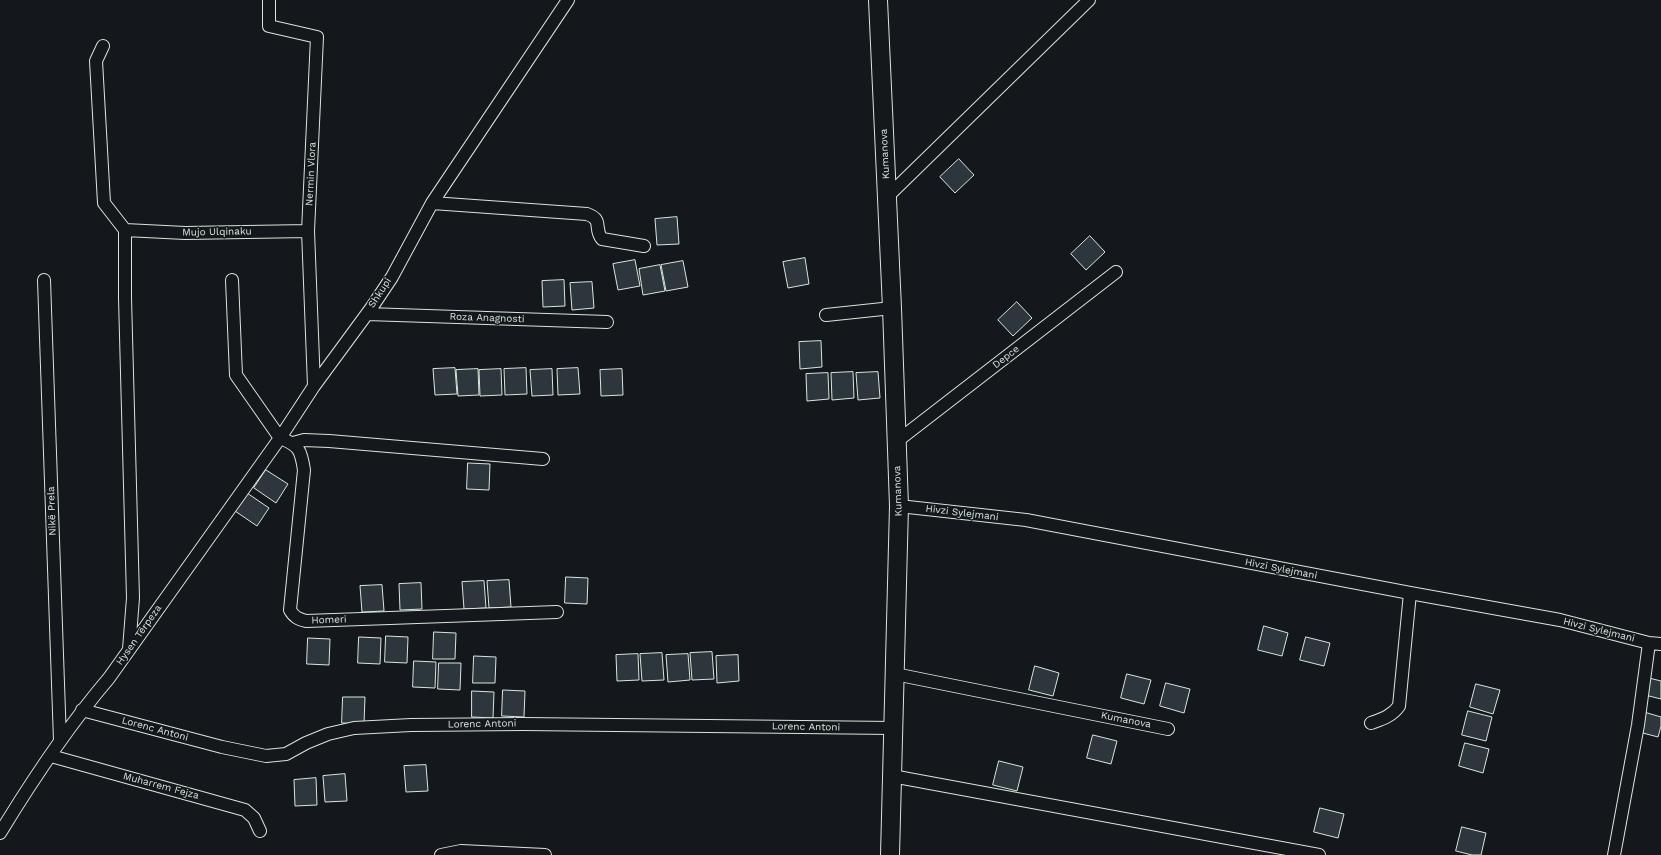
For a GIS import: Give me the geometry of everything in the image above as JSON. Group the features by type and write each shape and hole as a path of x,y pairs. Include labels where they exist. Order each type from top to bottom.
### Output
{"main road":[{"name":"Kumanova","path":"878,0 892,308 899,506 890,855"}],"street":[{"name":"Nermin Vlora","path":"269,0 269,26 317,36 308,231 314,386"},
{"name":"Shkupi","path":"280,438 314,386 367,314 392,277 432,204 568,0"},
{"path":"887,198 1089,0"},
{"path":"103,46 96,61 104,203 125,230 133,598 129,650"},
{"path":"432,204 587,214 594,217 598,222 598,234 602,239 644,246"},
{"name":"Mujo Ulqinaku","path":"125,230 185,233 308,231"},
{"name":"Depce","path":"896,442 1116,272"},
{"name":"Nikë Prela","path":"44,280 60,741"},
{"path":"232,280 236,375 280,438 293,443 304,440 329,441 543,459"},
{"path":"826,315 892,308"},
{"name":"Roza Anagnosti","path":"367,314 607,322"},
{"name":"Hysen Tërpeza","path":"0,833 24,794 60,741 82,710 109,678 280,438"},
{"name":"Homeri","path":"293,443 301,454 304,470 290,610 298,619 306,621 557,612"},
{"name":"Hivzi Sylejmani","path":"899,506 1026,520 1560,620 1661,644"},
{"path":"1371,723 1386,718 1395,712 1399,706 1410,593"},
{"path":"1614,855 1638,725 1649,642"},
{"name":"Kumanova","path":"895,674 1168,729"},
{"name":"Lorenc Antoni","path":"82,710 222,747 266,756 286,754 306,743 328,734 354,728 412,725 523,724 893,728"},
{"name":"Muharrem Fejza","path":"50,756 245,810 254,818 260,831"},
{"path":"892,776 1319,855"},
{"path":"441,855 461,851 545,855"}],"building":[{"path":"959,159 974,175 955,193 940,177"},
{"path":"677,217 679,244 657,245 655,219"},
{"path":"1090,236 1105,252 1086,270 1071,254"},
{"path":"805,258 809,284 788,288 783,262"},
{"path":"635,260 640,286 618,290 613,264"},
{"path":"683,261 688,287 666,291 661,265"},
{"path":"660,265 665,291 643,295 639,269"},
{"path":"564,280 565,306 543,307 542,281"},
{"path":"592,282 594,308 572,310 570,283"},
{"path":"1017,302 1032,318 1013,336 998,320"},
{"path":"821,341 822,367 800,369 799,342"},
{"path":"455,368 457,394 435,395 433,369"},
{"path":"526,368 527,394 505,395 504,369"},
{"path":"578,368 580,394 558,395 557,369"},
{"path":"478,369 479,395 458,396 456,370"},
{"path":"501,369 502,395 480,396 479,370"},
{"path":"552,369 553,395 532,396 530,370"},
{"path":"622,369 623,395 601,396 600,370"},
{"path":"853,372 854,398 832,400 831,373"},
{"path":"878,372 880,398 858,400 856,373"},
{"path":"828,373 829,399 807,401 806,374"},
{"path":"468,463 490,464 489,490 467,489"},
{"path":"266,470 288,484 276,503 254,488"},
{"path":"247,493 269,508 257,526 235,511"},
{"path":"566,577 588,578 587,604 565,603"},
{"path":"509,580 511,607 489,608 487,581"},
{"path":"484,581 486,608 464,609 462,582"},
{"path":"421,583 422,609 400,610 399,584"},
{"path":"382,585 384,611 362,612 360,586"},
{"path":"1264,626 1288,633 1282,656 1258,650"},
{"path":"434,632 456,633 455,659 433,659"},
{"path":"386,636 408,637 407,663 385,662"},
{"path":"359,637 381,638 380,664 358,663"},
{"path":"1306,637 1330,643 1324,666 1300,660"},
{"path":"308,638 330,639 329,665 307,664"},
{"path":"712,652 714,679 692,680 690,653"},
{"path":"662,653 664,680 642,681 640,654"},
{"path":"638,654 639,680 617,681 616,655"},
{"path":"688,654 690,680 668,682 666,655"},
{"path":"738,655 739,681 717,683 716,656"},
{"path":"474,656 496,657 495,683 473,683"},
{"path":"414,661 436,662 435,688 413,687"},
{"path":"439,663 461,663 460,690 438,689"},
{"path":"1035,666 1059,673 1053,696 1029,690"},
{"path":"1127,674 1151,680 1144,704 1121,698"},
{"path":"1649,678 1661,681 1661,699 1645,695"},
{"path":"1166,683 1190,689 1184,713 1160,706"},
{"path":"1476,684 1500,690 1493,714 1470,707"},
{"path":"503,690 525,691 524,717 502,716"},
{"path":"472,691 494,692 493,718 472,717"},
{"path":"343,697 365,697 364,724 342,723"},
{"path":"1468,711 1492,717 1486,741 1462,735"},
{"path":"1644,712 1661,717 1661,726 1658,737 1639,732"},
{"path":"1093,735 1117,741 1111,764 1087,758"},
{"path":"1465,743 1489,749 1483,773 1459,766"},
{"path":"999,761 1023,767 1017,791 993,785"},
{"path":"426,765 428,791 406,792 404,766"},
{"path":"345,774 347,801 325,802 323,776"},
{"path":"316,778 317,805 295,806 294,780"},
{"path":"1320,808 1344,814 1338,838 1314,832"},
{"path":"1462,827 1486,833 1481,855 1472,855 1456,851"}]}
